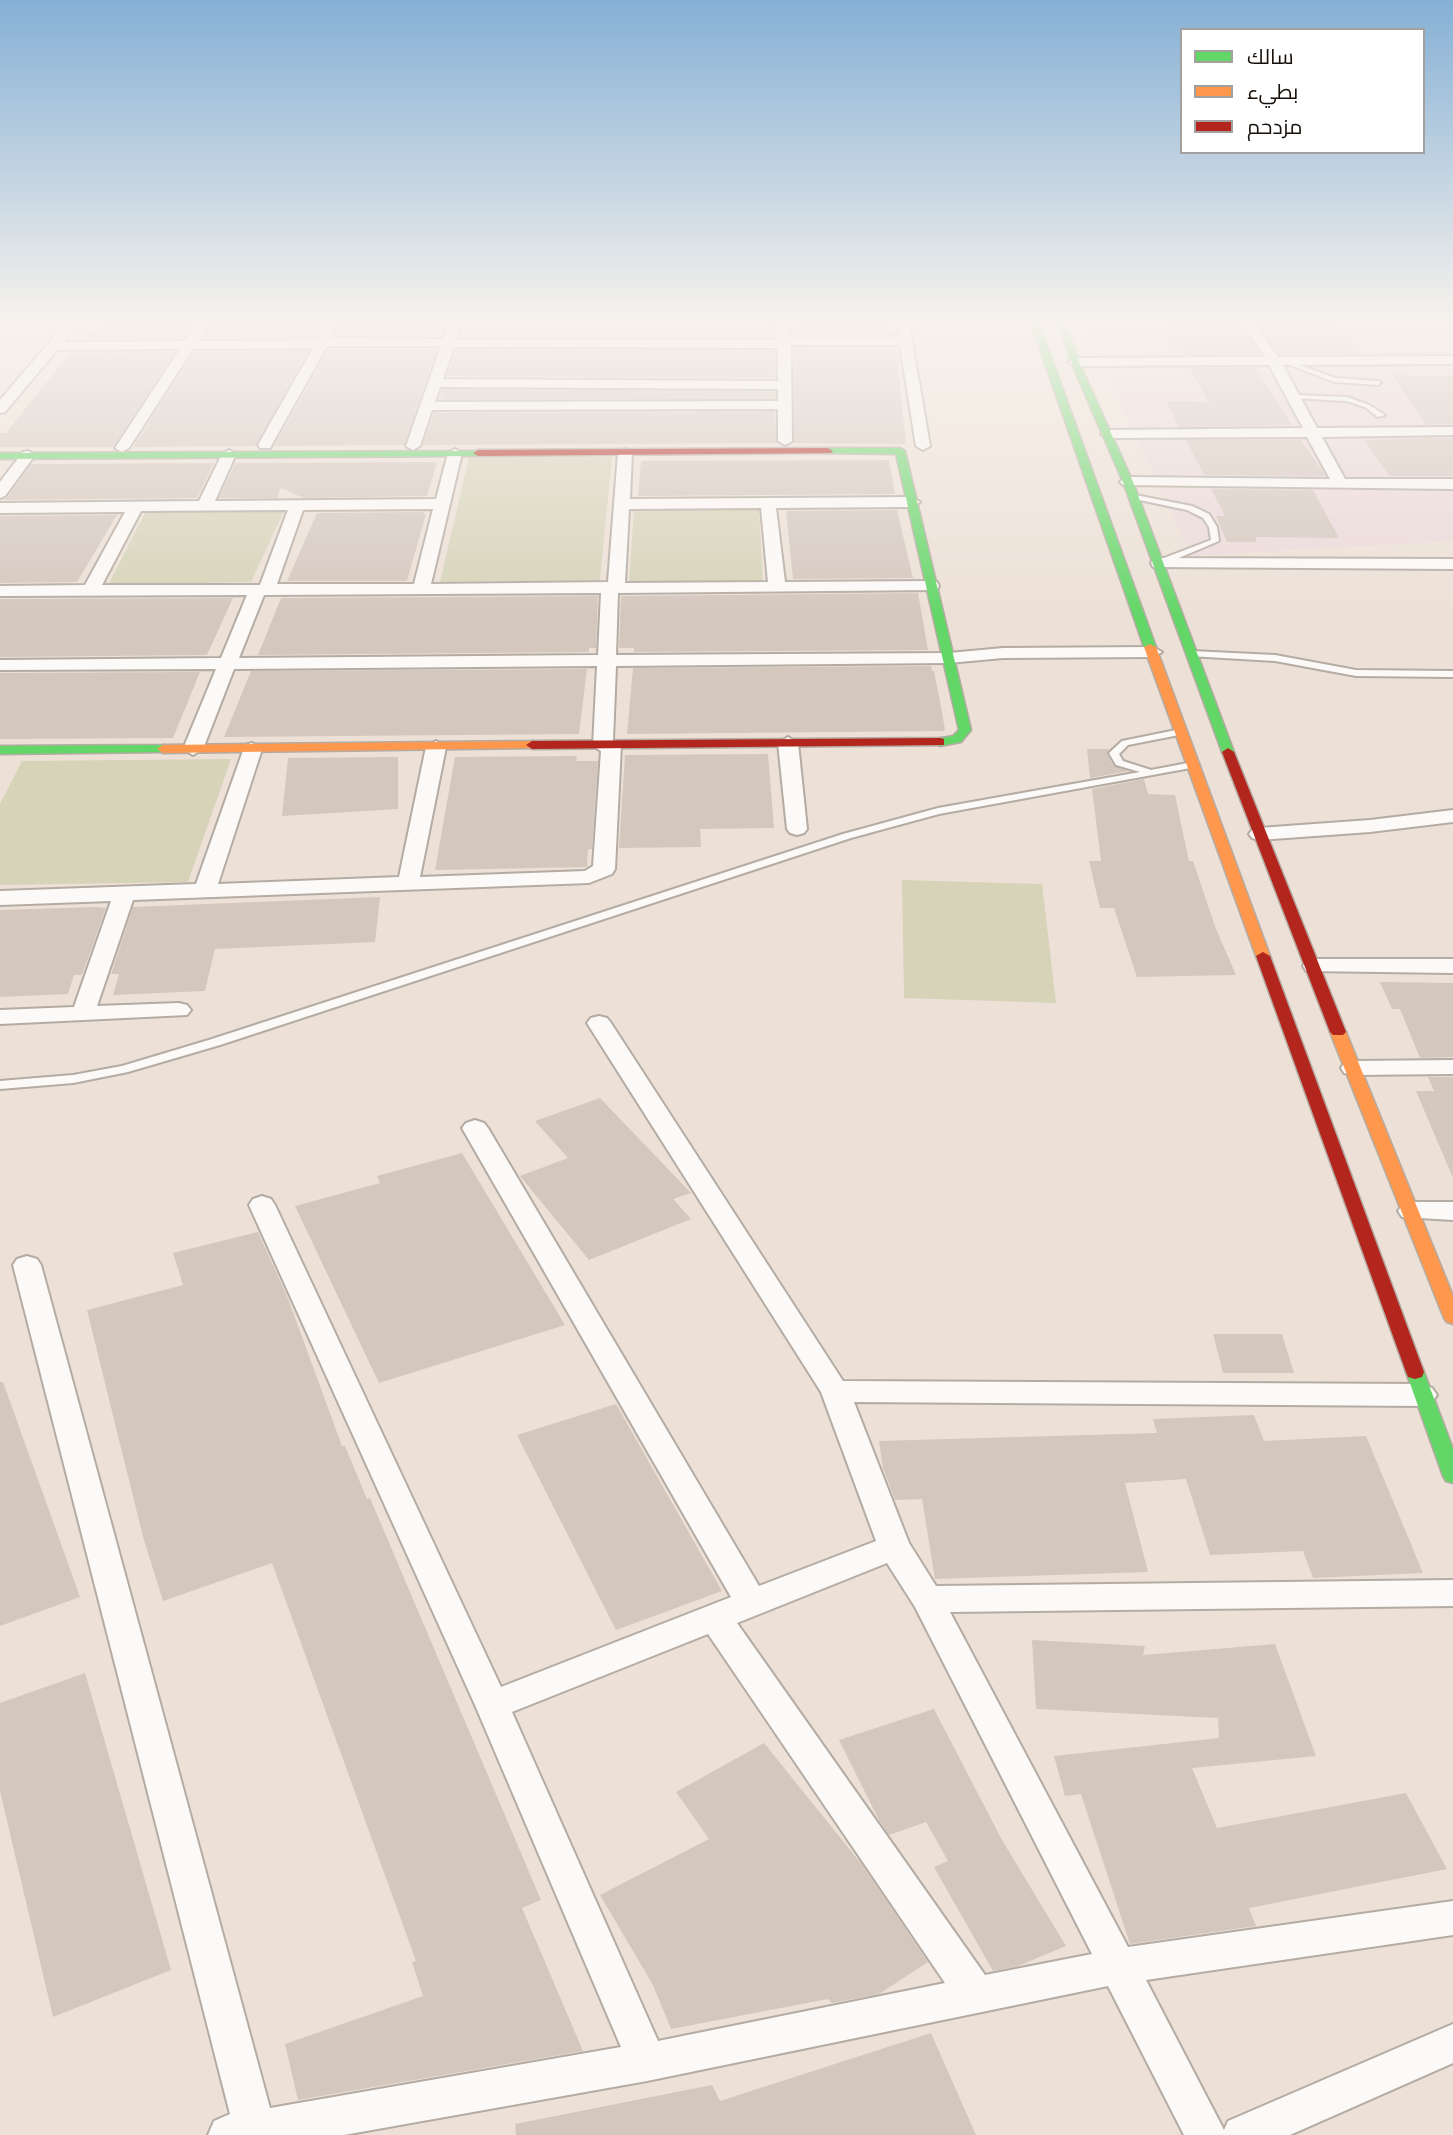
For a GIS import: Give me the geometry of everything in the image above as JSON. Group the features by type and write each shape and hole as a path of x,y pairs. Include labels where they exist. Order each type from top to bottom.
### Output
{"main road":[{"path":"1069,418 1453,1476"},
{"path":"1101,418 1131,489 1259,834 1353,1068 1395,1205 1453,1318"},
{"path":"1072,426 1107,430"},
{"path":"0,456 900,451 965,730 957,739 943,742 2,754"},
{"path":"1354,1202 1395,1205"}],"street":[{"path":"122,448 142,418"},
{"path":"265,445 280,418"},
{"path":"413,446 422,418"},
{"path":"784,418 785,441"},
{"path":"918,418 923,446"},
{"path":"1304,418 1339,482"},
{"path":"1107,430 1453,431"},
{"path":"421,589 455,453"},
{"path":"0,898 581,878 601,872 604,869 607,746 605,662 625,453"},
{"path":"205,506 229,454"},
{"path":"0,493 27,455"},
{"path":"1131,489 1339,482 1453,484"},
{"path":"622,504 912,502"},
{"path":"0,508 442,504"},
{"path":"768,504 777,587"},
{"path":"193,750 297,506"},
{"path":"91,591 135,507"},
{"path":"1159,563 1453,564"},
{"path":"0,591 931,586"},
{"path":"0,665 949,658 1005,663 1154,657"},
{"path":"788,743 797,829"},
{"path":"408,884 436,747"},
{"path":"205,891 251,749"},
{"path":"1259,834 1370,826 1453,816"},
{"path":"83,1014 124,894"},
{"path":"1314,966 1453,966"},
{"path":"0,1017 179,1010"},
{"path":"599,1023 835,1391 894,1547 927,1599 1206,2135"},
{"path":"1353,1068 1453,1067"},
{"path":"475,1128 751,1602"},
{"path":"262,1205 492,1705 647,2062"},
{"path":"1395,1205 1453,1211"},
{"path":"27,1265 242,2133 647,2062 1119,1966 1453,1918"},
{"path":"835,1391 1422,1395"},
{"path":"492,1705 894,1547"},
{"path":"927,1599 1453,1593"},
{"path":"714,1616 976,1995"},
{"path":"1243,2135 1453,2043"}],"lane":[{"path":"1131,489 1189,508 1206,516 1213,527 1215,541 1159,563"},
{"path":"1192,654 1275,658 1356,673 1453,674"},
{"path":"1157,772 1129,768 1119,763 1114,753 1125,744 1181,732"},
{"path":"0,1085 72,1079 124,1069 216,1042 847,836 925,815 1193,765"}],"shaded area":[{"path":"1127,418 1453,418 1453,541 1191,556"},
{"path":"469,457 612,457 600,580 440,582"},
{"path":"634,508 759,508 763,582 629,583"},
{"path":"285,509 251,582 108,585 146,511"},
{"path":"231,759 188,882 0,885 0,804 22,761"},
{"path":"902,880 1042,884 1056,1003 904,998"}],"building":[{"path":"18,418 132,418 113,447 0,447 0,433 6,433"},
{"path":"152,418 272,418 256,446 133,447"},
{"path":"290,418 413,418 404,445 274,446"},
{"path":"432,418 775,418 777,443 423,445"},
{"path":"793,418 903,418 906,444 793,443"},
{"path":"1174,418 1287,418 1292,425 1179,427"},
{"path":"1421,418 1453,418 1453,424 1426,425"},
{"path":"1453,438 1453,476 1390,476 1364,440"},
{"path":"1186,440 1301,440 1326,476 1204,475"},
{"path":"889,460 895,494 638,496 641,461"},
{"path":"437,462 427,496 304,498 281,488 277,498 219,498 235,463"},
{"path":"214,463 197,498 1,500 7,498 31,464"},
{"path":"1211,489 1313,490 1339,538 1255,537 1257,542 1227,542 1216,516 1225,516"},
{"path":"897,510 913,578 793,579 786,511"},
{"path":"424,512 423,514 426,514 407,581 287,581 317,513"},
{"path":"117,515 77,582 0,583 0,516"},
{"path":"918,593 928,650 634,652 634,648 619,648 621,596"},
{"path":"598,596 596,648 589,648 589,652 258,655 281,598"},
{"path":"233,598 207,655 0,657 0,599"},
{"path":"931,666 945,730 942,731 627,734 633,668"},
{"path":"587,669 579,734 224,737 251,671"},
{"path":"200,672 173,738 0,739 0,673"},
{"path":"1087,749 1109,749 1107,754 1114,766 1129,771 1090,778"},
{"path":"768,754 774,828 700,829 701,847 619,848 625,755"},
{"path":"577,756 576,761 598,761 592,849 588,849 587,867 435,870 455,757"},
{"path":"398,757 398,809 282,816 288,758"},
{"path":"1144,779 1148,794 1175,795 1189,861 1193,861 1216,929 1236,975 1137,977 1114,908 1100,908 1089,861 1101,861 1092,789"},
{"path":"380,897 375,942 215,949 205,991 113,995 119,974 111,974 133,907"},
{"path":"106,908 82,975 74,975 68,994 0,997 0,910"},
{"path":"1380,982 1453,983 1453,1057 1420,1058 1400,1009 1392,1009"},
{"path":"1428,1077 1453,1077 1453,1178 1416,1091 1434,1091"},
{"path":"600,1098 691,1193 673,1199 691,1219 589,1260 520,1176 568,1158 535,1121"},
{"path":"462,1153 565,1325 379,1383 295,1206 380,1183 377,1176"},
{"path":"258,1232 287,1296 342,1446 345,1446 367,1499 370,1498 541,1900 522,1908 583,2051 298,2100 285,2044 423,1996 412,1962 416,1961 272,1563 163,1601 143,1537 87,1310 183,1285 173,1253"},
{"path":"1213,1334 1282,1334 1294,1373 1223,1373"},
{"path":"0,1382 3,1382 80,1597 0,1626"},
{"path":"616,1404 722,1591 616,1630 517,1435"},
{"path":"1254,1415 1264,1441 1366,1436 1423,1573 1313,1578 1303,1551 1210,1555 1186,1479 1125,1483 1148,1572 935,1579 922,1499 895,1500 883,1468 879,1441 1157,1433 1153,1419"},
{"path":"1032,1640 1145,1646 1143,1655 1275,1644 1316,1756 1192,1768 1217,1828 1406,1793 1447,1869 1249,1908 1256,1926 1130,1944 1081,1794 1065,1796 1054,1756 1219,1738 1218,1718 1036,1709"},
{"path":"85,1673 171,1970 53,2017 0,1791 0,1703"},
{"path":"934,1709 1002,1840 1066,1946 1018,1966 993,1971 934,1867 948,1861 926,1822 889,1835 879,1820 839,1740"},
{"path":"764,1743 863,1866 928,1962 879,1994 832,2003 828,1999 671,2029 653,1985 600,1895 709,1839 676,1792"},
{"path":"931,2033 976,2135 516,2135 515,2124 712,2085 720,2101"}],"traffic: fast":[{"path":"1068,418 1150,647"},
{"path":"1100,418 1128,482 1228,752"},
{"path":"828,451 900,451 965,730 957,739 940,742"},
{"path":"0,456 478,453"},
{"path":"0,750 163,749"},
{"path":"1415,1372 1453,1476"}],"traffic: slow":[{"path":"1150,647 1263,956"},
{"path":"163,749 532,745"},
{"path":"1338,1032 1453,1318"}],"traffic: jam":[{"path":"478,453 828,451"},
{"path":"532,745 940,742"},
{"path":"1228,752 1338,1032"},
{"path":"1263,956 1415,1372"}]}
